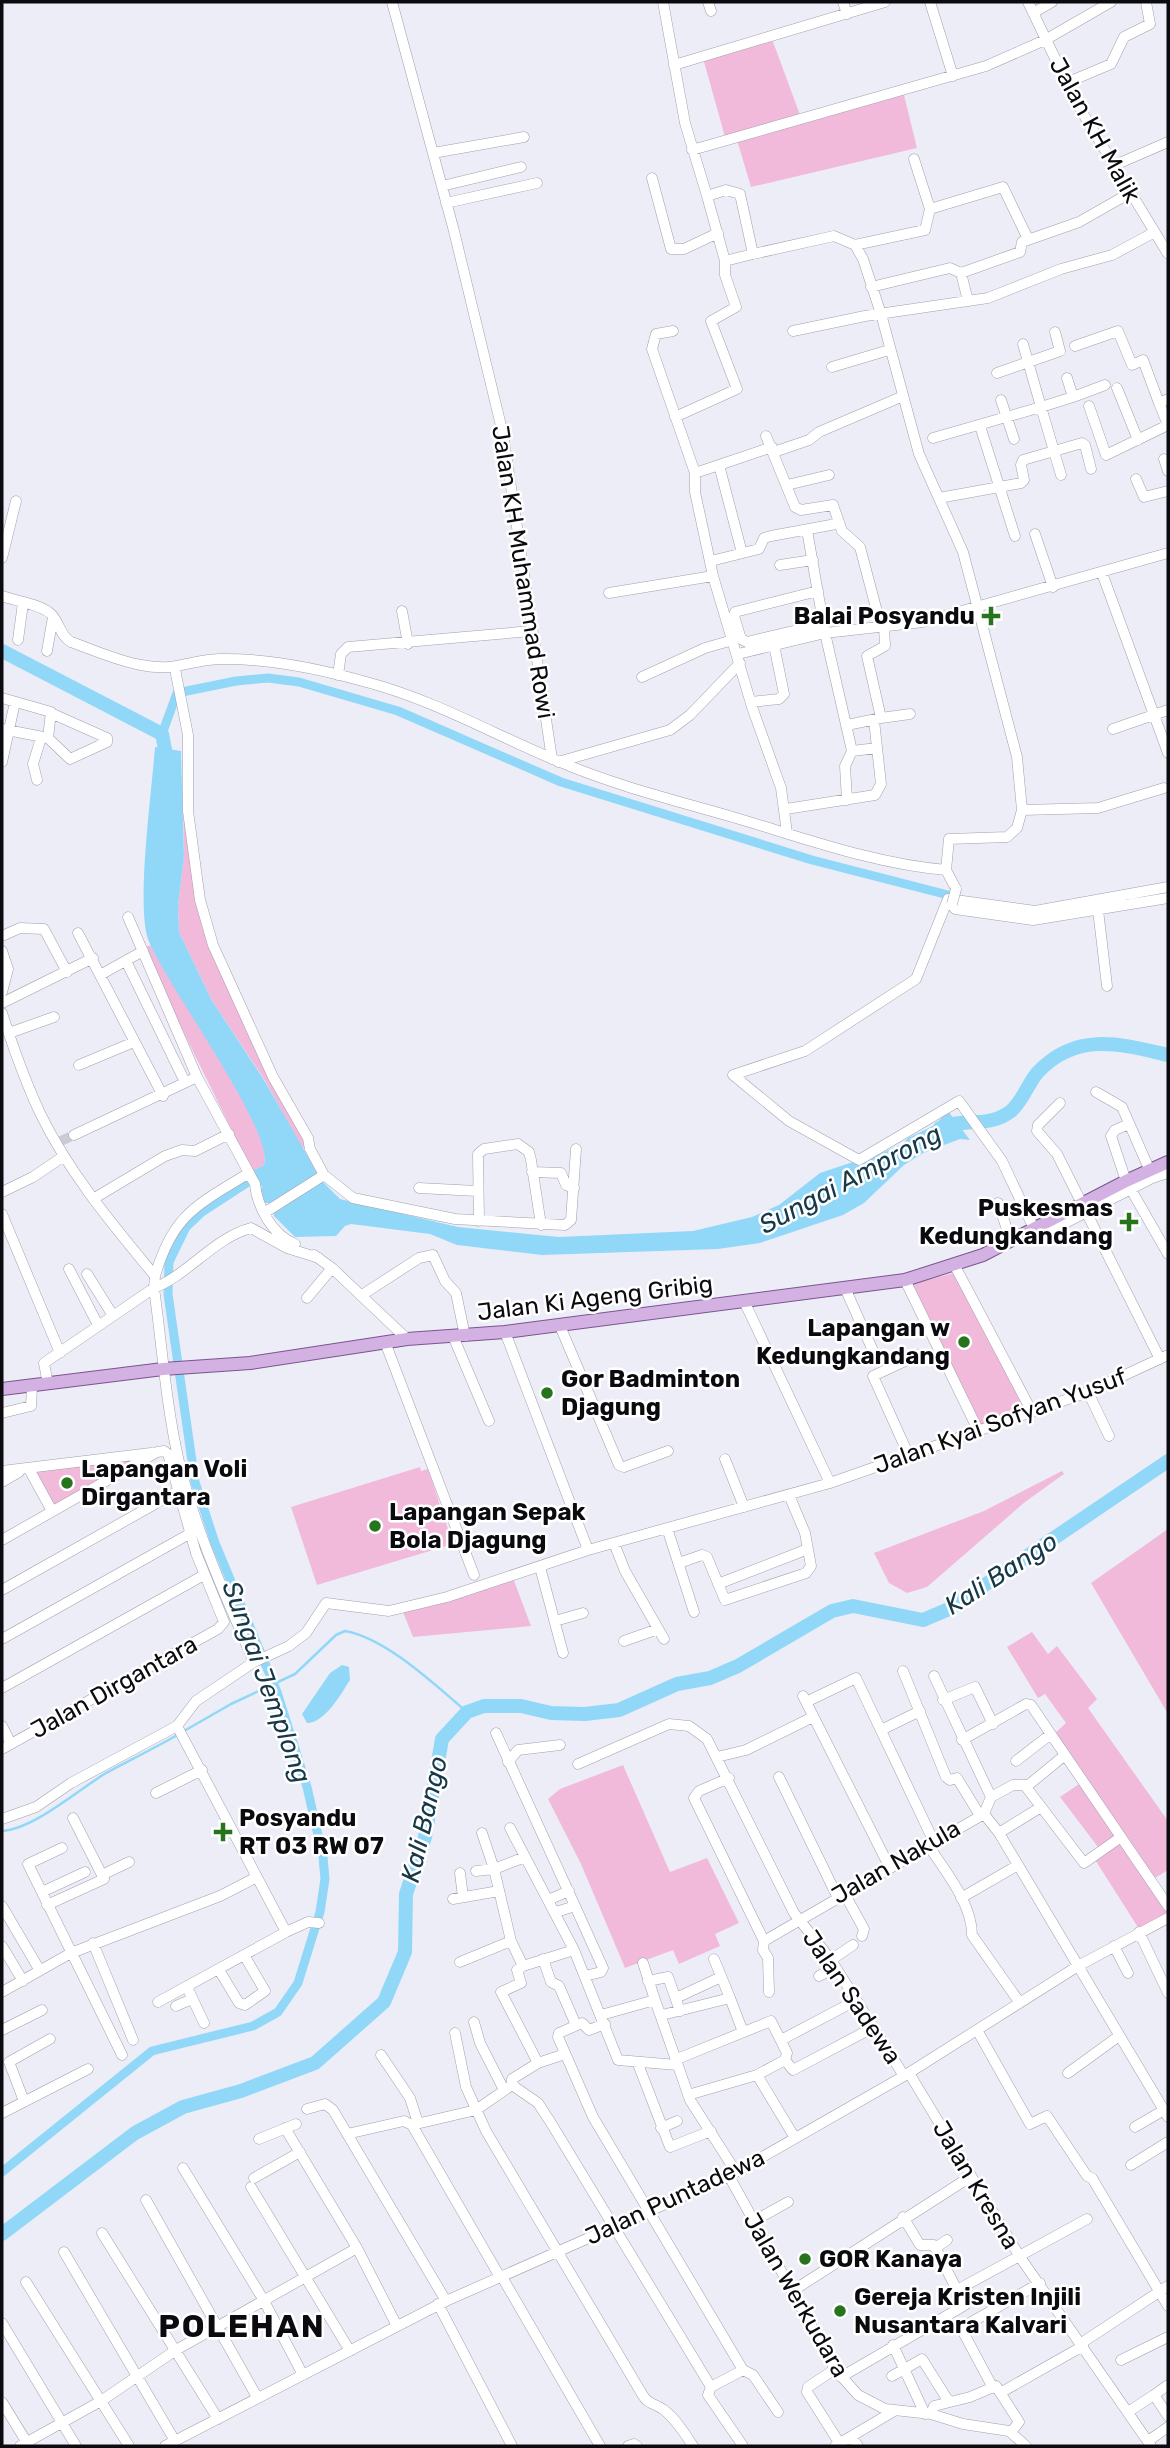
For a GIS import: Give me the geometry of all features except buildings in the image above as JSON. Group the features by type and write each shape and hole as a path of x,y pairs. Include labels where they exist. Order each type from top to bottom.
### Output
{"main road":[{"name":"Jalan Ki Ageng Gribig","path":"2,1389 164,1369 250,1363 407,1339 560,1326 905,1280 955,1266 1168,1163"}],"street":[{"name":"Jalan KH Muhammad Rowi","path":"392,2 442,186 503,434 532,631 555,760"},
{"path":"663,2 692,150 718,233 725,261 725,275 736,307 713,317 711,322 737,389 675,417"},
{"path":"844,2 847,14"},
{"path":"674,65 885,2"},
{"path":"930,2 953,76"},
{"name":"Jalan KH Malik","path":"1028,2 1066,83 1153,233 1166,247"},
{"path":"1033,13 1052,2"},
{"path":"692,150 986,65 1045,40 1111,2"},
{"path":"1066,83 1111,64 1124,37 1150,24 1146,2"},
{"path":"433,153 524,137"},
{"path":"1115,165 1168,142"},
{"path":"725,261 834,236 855,245 925,230 930,209 914,159"},
{"path":"442,186 522,167"},
{"path":"652,178 671,249 684,249 718,233"},
{"path":"446,203 537,183"},
{"path":"930,209 1003,187 1028,239"},
{"path":"707,196 726,190 740,194 753,254"},
{"path":"871,287 950,268 961,273 1020,253 1020,244 1028,239 1079,222 1130,193"},
{"path":"793,331 988,298 1061,269 1112,255 1153,233"},
{"path":"855,245 863,259 881,314 901,397 919,454 963,552 1017,757 1022,810 1017,828 1007,837 949,839 946,870 956,889 952,904 955,909 1033,920 1168,898"},
{"path":"961,273 968,301"},
{"path":"673,331 656,334 651,343 661,382 695,473 695,492 713,576 786,809 787,833"},
{"path":"1075,346 1118,331 1132,365 1143,360 1163,401 1168,425 1106,455 1089,406"},
{"path":"997,373 1061,351 1055,332"},
{"path":"1023,344 1061,475"},
{"path":"832,367 889,350"},
{"path":"1067,378 1073,397"},
{"path":"933,438 1007,418 1105,385"},
{"path":"1117,388 1138,440"},
{"path":"695,473 809,440 819,432 901,397"},
{"path":"1001,400 1014,439"},
{"path":"981,426 1015,536"},
{"path":"766,436 797,509 828,504 835,508 842,531 860,547 883,627 885,646 867,656 877,719 881,784 878,792 872,797 786,809"},
{"path":"939,498 999,489 1023,482 1023,460 1084,443 1091,469"},
{"path":"1164,459 1168,471"},
{"path":"719,465 742,553"},
{"path":"787,485 829,475"},
{"path":"1136,479 1143,497 1168,491"},
{"path":"2,558 16,501"},
{"path":"711,561 761,548 766,537 836,523"},
{"path":"807,530 824,628 852,751 845,766 847,800"},
{"path":"1035,534 1053,587"},
{"path":"818,591 735,612 741,639 747,642 824,628 883,627 923,622 1168,553"},
{"path":"780,565 813,560"},
{"path":"1102,573 1168,753"},
{"path":"609,593 713,576"},
{"path":"2,596 53,615 47,651"},
{"path":"18,640 23,603"},
{"path":"401,611 408,644"},
{"name":"Jalan KH Muhammad Rowi","path":"53,615 65,639 140,665 175,669 215,659 249,659 338,675 424,700 555,760"},
{"path":"555,760 670,730 690,715 739,658 824,628"},
{"path":"338,675 341,654 348,647 408,644 532,631"},
{"path":"642,677 705,648 733,640"},
{"path":"751,702 779,699 784,694 774,645"},
{"path":"175,669 188,736 188,811 194,871 203,911 213,945 273,1077 308,1138 322,1176 353,1198 479,1221 541,1225 570,1222 576,1149"},
{"path":"2,698 46,709 53,715 108,740 72,759 44,738 5,729"},
{"path":"2,762 5,729 15,702"},
{"path":"1113,730 1168,710"},
{"path":"847,725 910,714"},
{"path":"37,780 33,764 53,715"},
{"path":"852,751 877,748"},
{"path":"555,760 787,833 926,869 946,870"},
{"path":"1022,810 1098,807 1164,788"},
{"path":"1168,887 1035,911 948,899 916,979 805,1051 733,1075 789,1121 859,1160 959,1101 1002,1161 1038,1237 1152,1178 1168,1173"},
{"path":"1098,910 1107,986"},
{"path":"128,917 197,1077 251,1177 254,1194 268,1210 282,1238 332,1268 407,1339"},
{"path":"2,936 20,928 44,929 67,972"},
{"path":"78,933 163,1096"},
{"path":"2,951 5,967 2,992"},
{"path":"102,975 143,951"},
{"path":"2,1003 93,958"},
{"path":"126,961 186,1082"},
{"path":"54,1017 4,1023 27,1084 64,1156 155,1284"},
{"path":"79,1065 134,1042"},
{"path":"74,1135 163,1096 197,1077"},
{"path":"1096,1092 1121,1106 1150,1171"},
{"path":"1060,1103 1038,1125 1037,1131 1056,1151 1164,1357"},
{"path":"1129,1125 1110,1135 1126,1181 1168,1254"},
{"path":"93,1199 165,1156 182,1150 195,1151 229,1134"},
{"path":"479,1221 476,1163 484,1149 518,1144 529,1152 541,1225"},
{"path":"2,1192 64,1156"},
{"path":"532,1172 561,1172 566,1185 574,1188"},
{"path":"268,1210 322,1176"},
{"path":"2,1819 36,1807 71,1783 178,1728 196,1702 260,1660 195,1519 178,1459 164,1369 155,1284 170,1235 189,1211 251,1177"},
{"path":"419,1188 477,1191"},
{"path":"998,1203 1011,1241"},
{"path":"2,1214 5,1229 60,1353"},
{"path":"48,1384 44,1363 155,1284 174,1279 230,1238 251,1228 287,1248 319,1258"},
{"path":"362,1295 419,1258 433,1255 445,1281 456,1293 459,1336 489,1421"},
{"path":"955,1266 1032,1412"},
{"path":"307,1298 332,1268"},
{"path":"69,1269 98,1325"},
{"path":"87,1274 112,1314"},
{"path":"905,1280 979,1432"},
{"path":"845,1288 874,1353"},
{"path":"744,1301 830,1483"},
{"path":"560,1326 619,1465 624,1467 668,1451"},
{"path":"505,1332 543,1438 588,1550"},
{"path":"385,1342 474,1575"},
{"path":"909,1456 873,1376 918,1355"},
{"name":"Jalan Kyai Sofyan Yusuf","path":"260,1660 306,1633 326,1603 389,1611 540,1567 588,1550 830,1483 1088,1392 1164,1357"},
{"path":"2,1413 31,1406 32,1387"},
{"path":"1088,1392 1109,1436"},
{"path":"2,1540 157,1452"},
{"path":"2,1471 157,1452 168,1454 204,1575 2,1688"},
{"path":"725,1459 744,1507"},
{"path":"2,1482 26,1469"},
{"path":"26,1469 52,1511"},
{"path":"2,1590 178,1491"},
{"path":"679,1563 705,1556 724,1599 806,1573 811,1566 808,1549 789,1495"},
{"path":"667,1528 694,1612"},
{"path":"2,1639 191,1533"},
{"path":"614,1543 625,1571 661,1634 624,1641"},
{"path":"718,1584 808,1549"},
{"path":"540,1567 563,1653"},
{"name":"Jalan Dirgantara","path":"7,1746 218,1629 224,1622 204,1575"},
{"path":"555,1621 583,1614"},
{"path":"903,1671 946,1777 950,1780 957,1778 981,1814 991,1797 1013,1785 1026,1785 1065,1755"},
{"path":"934,1676 991,1797"},
{"path":"890,1868 805,1699 856,1678 931,1843 961,1898 972,1925 972,1935 1020,2003"},
{"path":"943,1700 975,1687 993,1724"},
{"path":"962,1740 1028,1704 1168,1906"},
{"path":"881,1730 920,1712"},
{"path":"717,1757 746,1750 813,1717"},
{"path":"578,1764 679,1723 701,1733 729,1778"},
{"path":"2,1727 7,1746"},
{"path":"178,1728 286,1932"},
{"path":"496,1733 603,1968 601,1972 585,1976"},
{"path":"1016,1761 1051,1734"},
{"path":"508,1762 517,1750 560,1745"},
{"path":"156,1793 202,1770"},
{"path":"779,1777 840,1894 864,1930 862,1936"},
{"name":"Jalan Sadewa","path":"800,1919 764,1941 694,1798 699,1791 729,1778 776,1879 800,1919 907,2074"},
{"path":"1026,1785 1084,1863 1121,1837"},
{"path":"999,1833 1041,1807"},
{"name":"Jalan Nakula","path":"800,1919 981,1814 999,1833 1166,2114"},
{"path":"47,1905 103,1881 73,1818"},
{"path":"510,1828 574,1950 618,2060 638,2064 677,2062 771,2021 787,2053 785,2060 757,2076 688,2095"},
{"path":"482,1833 494,1868 511,1941 523,1966"},
{"path":"62,1847 28,1864 122,2055"},
{"path":"476,1871 525,1857"},
{"path":"102,1875 129,1862"},
{"path":"961,1898 1018,1865"},
{"path":"43,1892 85,1872"},
{"path":"460,1873 458,1898 499,1891"},
{"path":"2,1992 39,1969 93,1943 220,1896 257,1877"},
{"path":"548,1900 569,1891"},
{"path":"2,1906 39,1969"},
{"path":"556,1912 575,1906"},
{"name":"Jalan Puntadewa","path":"164,2446 442,2302 733,2174 907,2074 1078,1966 1168,1918"},
{"path":"158,2002 286,1932 315,1923"},
{"path":"1139,1932 1168,1993"},
{"path":"460,1962 511,1941"},
{"path":"764,1941 763,1950 768,1958 769,1992"},
{"path":"93,1943 133,2040"},
{"path":"819,1976 853,1945"},
{"path":"2,1946 23,1981"},
{"path":"1114,1946 1128,1973"},
{"path":"538,2063 501,1992 521,1983 517,1970 523,1966 574,1950"},
{"path":"219,1970 240,2005 253,2000 265,1991 244,1955"},
{"path":"543,1959 551,1982 559,1986 576,2025"},
{"path":"714,1959 743,2032"},
{"name":"Jalan Werkudara","path":"643,1963 688,2095 711,2131 754,2221 838,2373 858,2395 894,2412 928,2414 1011,2432"},
{"path":"648,1981 668,1977 680,2011"},
{"path":"676,1998 721,1977"},
{"path":"187,1987 204,2023"},
{"path":"662,2015 730,1998"},
{"path":"176,2006 192,1999"},
{"path":"655,2000 603,2020 589,2030 582,2023 558,2035 593,2117 743,2370 754,2375 778,2412"},
{"path":"781,2040 855,2001"},
{"path":"2,2030 42,2010"},
{"path":"474,2022 480,2043 508,2088 538,2103 711,2387 709,2398 743,2446"},
{"path":"785,2060 790,2068 797,2069 874,2026"},
{"path":"976,2030 1030,2124 1047,2116 1087,2177 1093,2180 1164,2289 1168,2306"},
{"path":"455,2033 466,2087 476,2110 649,2404 665,2411 693,2446"},
{"path":"1068,2073 1119,2036"},
{"path":"24,2101 9,2063 50,2039"},
{"path":"347,2134 404,2121 415,2124 476,2110 508,2088 512,2079 538,2063 565,2054"},
{"path":"381,2055 410,2098 415,2124 600,2446"},
{"path":"638,2064 661,2128 673,2148 711,2131"},
{"path":"2,2113 88,2069"},
{"name":"Jalan Kresna","path":"907,2074 1020,2257 1149,2444"},
{"path":"757,2076 795,2138"},
{"path":"1157,2097 1168,2090"},
{"path":"307,2109 328,2105 347,2134 442,2302 512,2446"},
{"path":"1135,2127 1166,2114"},
{"path":"661,2128 677,2121"},
{"path":"259,2139 296,2124"},
{"path":"285,2128 357,2248 397,2326"},
{"path":"1131,2165 1168,2142"},
{"path":"300,2152 253,2183 350,2351"},
{"path":"183,2168 263,2299 303,2375"},
{"path":"794,2290 903,2217 970,2177"},
{"path":"146,2200 257,2398"},
{"path":"754,2221 788,2202"},
{"path":"903,2217 920,2245 932,2244 935,2248 972,2320"},
{"path":"957,2290 1087,2219"},
{"path":"102,2233 218,2419"},
{"path":"935,2248 947,2240"},
{"path":"2,2402 26,2445 216,2326 357,2248"},
{"path":"64,2252 175,2441"},
{"path":"26,2282 129,2446"},
{"path":"1026,2446 1011,2432 1019,2422 961,2333 961,2328 1040,2283"},
{"path":"892,2345 928,2414 934,2406 997,2391 1081,2345 1164,2289"},
{"path":"894,2412 855,2442 838,2445 807,2389 965,2305"},
{"path":"2,2323 76,2446"},
{"path":"1121,2360 1168,2337"},
{"path":"892,2376 922,2359 949,2402"},
{"path":"711,2387 743,2370"},
{"path":"1128,2412 1168,2385"},
{"path":"1154,2395 1168,2416"},
{"path":"1149,2444 1168,2427"},
{"path":"628,2446 637,2446"}],"shaded area":[{"path":"772,39 800,115 725,137 703,58"},
{"path":"904,95 917,148 751,187 737,140"},
{"path":"183,797 191,872 205,929 306,1137 303,1150 264,1079 211,999 179,932 178,906 184,855"},
{"path":"151,945 254,1121 263,1147 264,1165 252,1171 142,948"},
{"path":"954,1273 1026,1410 980,1427 912,1284"},
{"path":"135,1459 54,1506 35,1474 37,1471"},
{"name":"Lapangan Sepak Bola Djagung","path":"420,1467 421,1471 428,1469 453,1544 317,1585 291,1507"},
{"path":"1062,1471 1064,1474 1025,1502 927,1587 907,1593 889,1583 874,1553 984,1511"},
{"path":"1168,1529 1168,1714 1091,1583"},
{"path":"513,1578 531,1626 413,1637 403,1612"},
{"path":"1032,1632 1048,1654 1057,1646 1097,1699 1088,1708 1168,1821 1168,1870 1150,1881 1168,1909 1168,1914 1139,1929 1094,1858 1101,1851 1060,1797 1085,1780 1054,1734 1066,1723 1045,1694 1038,1698 1007,1647"},
{"path":"623,1765 670,1872 707,1858 739,1923 715,1934 720,1946 679,1964 673,1950 625,1968 581,1864 548,1799 560,1789"}],"water":[{"path":"155,747 181,751 184,856 178,906 179,932 211,999 264,1080 319,1176 275,1203 262,1203 258,1193 262,1187 252,1171 264,1165 263,1147 252,1121 148,939 144,874"},
{"path":"948,1111 970,1140 960,1139 923,1153 904,1165 864,1203 843,1215 760,1243 718,1249 542,1255 457,1245 430,1234 351,1224 345,1226 336,1236 295,1237 274,1216 273,1209 320,1179 340,1199 458,1227 559,1237 693,1231 752,1217 779,1205 820,1173 864,1161 902,1144 908,1138 935,1125"},
{"path":"342,1665 349,1667 350,1680 326,1713 314,1722 307,1723 302,1714 330,1673"}],"waterway":[{"path":"2,651 162,734 168,765"},
{"path":"162,734 177,693 236,681 268,678 299,682 398,711 561,782 812,860 956,897"},
{"name":"Sungai Amprong","path":"940,1128 958,1123 994,1120 1011,1111 1038,1072 1068,1050 1100,1044 1133,1047 1168,1055"},
{"name":"Sungai Jemplong","path":"2,2172 152,2051 253,2026 278,2012 298,1983 320,1912 325,1879 323,1857 307,1787 277,1692 215,1543 195,1482 168,1294 169,1262 186,1227 202,1212 256,1177"},
{"name":"Kali Bango","path":"2,2234 135,2133 183,2107 241,2091 315,2063 384,2002 405,1952 406,1894 425,1837 442,1739 467,1712 484,1706 521,1706 551,1713 585,1714 619,1710 677,1684 710,1678 738,1666 832,1611 853,1606 923,1620 949,1609 1168,1461"},
{"path":"184,1731 231,1704 295,1674 336,1635 345,1631 361,1635 393,1653 467,1712"},
{"path":"2,1831 15,1829 42,1816 106,1773 179,1734"}],"tunnel":[{"path":"61,1141 74,1135"}],"place":[{"name":"Balai Posyandu","path":"991,616"},
{"name":"Puskesmas Kedungkandang","path":"1129,1222"},
{"name":"Lapangan w Kedungkandang","path":"964,1342"},
{"name":"Gor Badminton Djagung","path":"547,1393"},
{"name":"Lapangan Voli Dirgantara","path":"67,1483"},
{"name":"Lapangan Sepak Bola Djagung","path":"375,1526"},
{"name":"Posyandu RT 03 RW 07","path":"223,1832"},
{"name":"GOR Kanaya","path":"805,2259"},
{"name":"Gereja Kristen Injili Nusantara Kalvari","path":"840,2311"}],"district":[{"name":"POLEHAN","path":"242,2326"}]}
